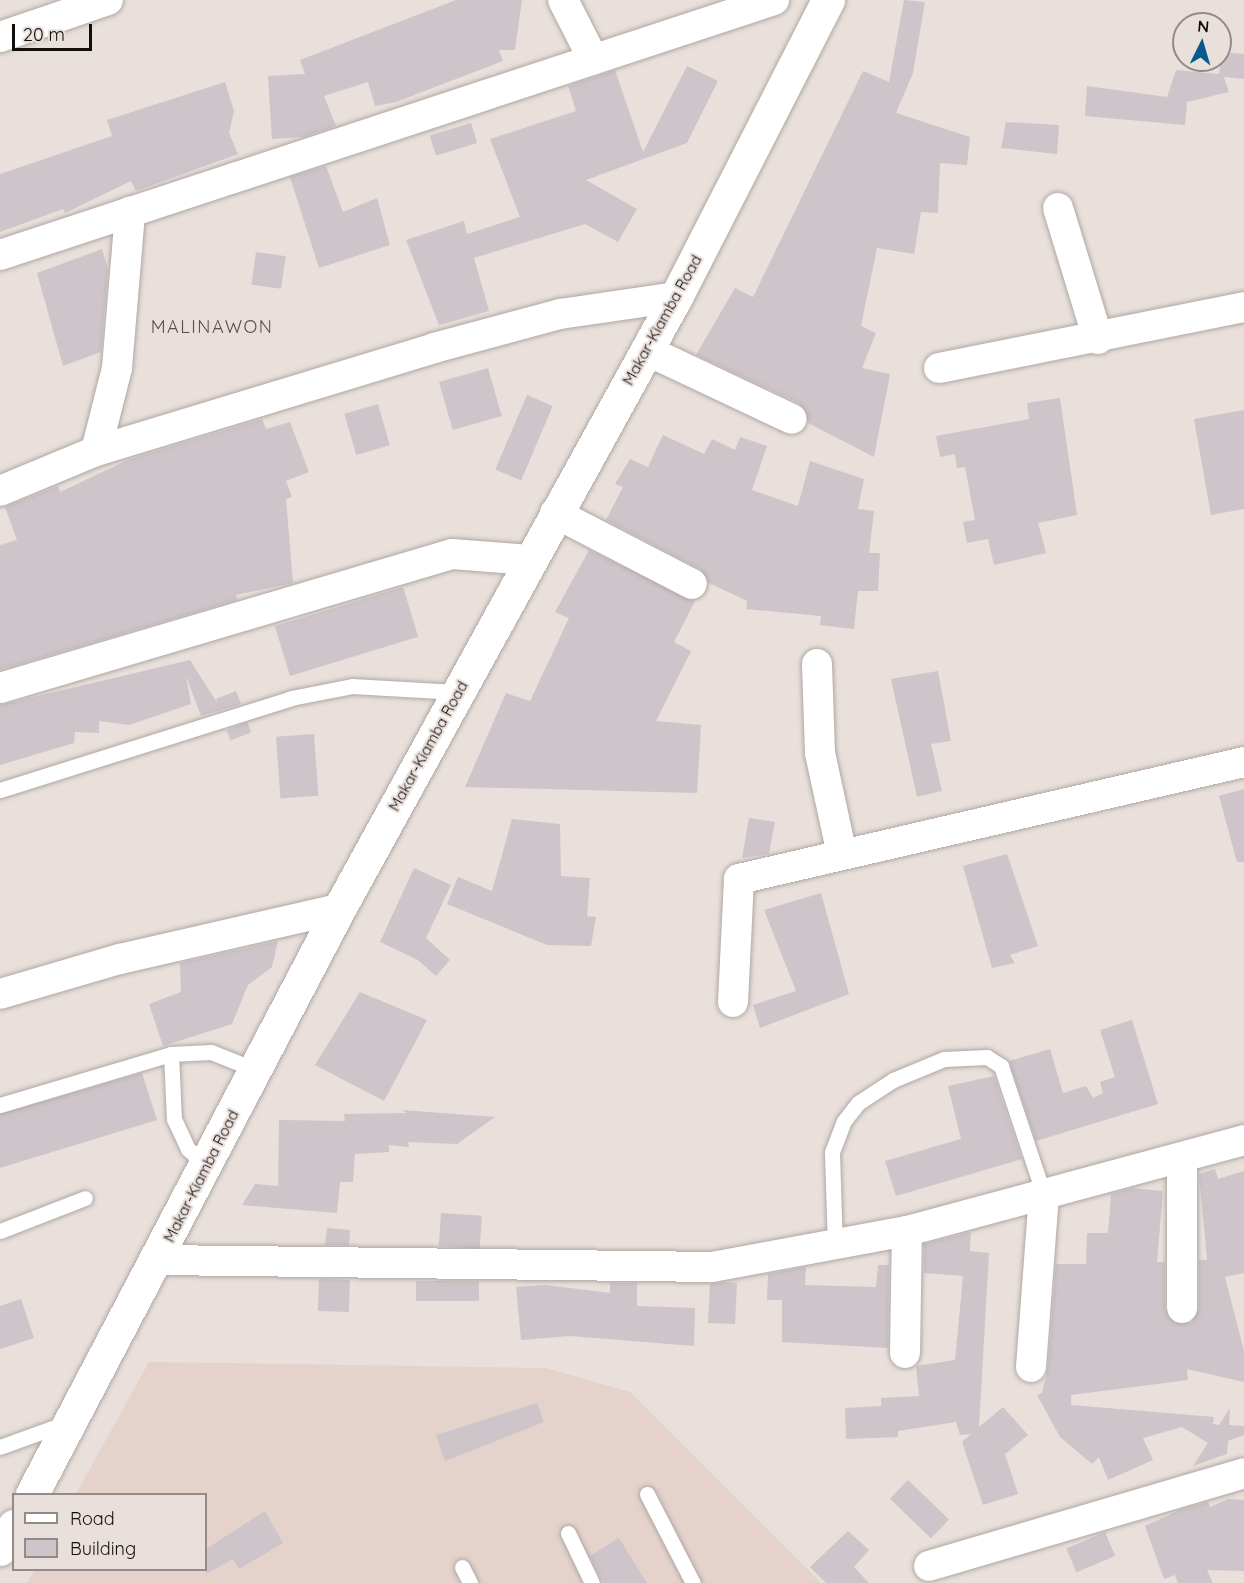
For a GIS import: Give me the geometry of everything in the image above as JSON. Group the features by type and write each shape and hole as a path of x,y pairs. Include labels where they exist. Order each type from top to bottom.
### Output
{"main road":[{"name":"Makar-Kiamba Road","path":"33,1493 158,1260 339,909 555,513 676,297 828,0"},
{"path":"0,1549 12,1529"}],"street":[{"path":"0,37 108,0"},
{"path":"563,0 593,59"},
{"path":"0,255 774,0"},
{"path":"1058,208 1098,339"},
{"path":"96,451 119,356 130,212"},
{"path":"0,491 96,451 560,314 676,297"},
{"path":"939,368 1098,339 1244,307"},
{"path":"646,350 792,419"},
{"path":"555,513 692,585"},
{"path":"0,688 452,554 530,560"},
{"path":"817,664 820,753 842,855"},
{"path":"733,1002 739,879 1244,762"},
{"path":"0,994 120,959 339,909"},
{"path":"158,1260 712,1267 835,1248 908,1231 1244,1140"},
{"path":"1182,1158 1182,1308"},
{"path":"1031,1367 1044,1195"},
{"path":"905,1353 908,1231"},
{"path":"929,1566 1244,1473"}],"lane":[{"path":"0,790 291,698 352,686 458,692"},
{"path":"0,1105 171,1054 211,1052 256,1070"},
{"path":"171,1054 174,1119 188,1149 206,1165"},
{"path":"835,1248 832,1152 844,1121 858,1103 893,1080 944,1059 969,1055 1001,1066 1044,1195"},
{"path":"0,1231 85,1198"},
{"path":"0,1447 71,1421"},
{"path":"647,1494 693,1583"},
{"path":"568,1533 592,1583"},
{"path":"462,1568 470,1583"}],"shaded area":[{"path":"149,1362 546,1368 630,1392 821,1583 27,1583 34,1571 207,1571 207,1493 77,1493"}],"building":[{"path":"456,0 522,0 515,50 499,50 503,61 396,102 375,106 368,82 324,96 336,126 304,137 272,139 268,76 305,74 300,60"},
{"path":"904,0 925,2 913,73 896,113 970,137 967,165 940,163 938,213 921,212 914,254 877,248 861,326 876,333 862,368 890,374 874,457 808,423 799,403 696,355 735,288 753,297 863,71 889,82"},
{"path":"1232,53 1244,54 1244,79 1224,77 1229,92 1187,102 1185,125 1085,116 1087,86 1167,97 1175,72 1219,74 1219,72 1232,72"},
{"path":"687,66 718,81 687,143 586,180 637,209 618,242 585,224 474,258 489,311 439,325 406,240 464,221 467,234 520,217 490,139 576,111 568,86 615,70 643,152"},
{"path":"225,82 234,111 229,133 238,154 136,191 131,181 65,213 63,209 0,232 0,174 112,136 107,120"},
{"path":"1006,122 1059,125 1057,154 1001,148"},
{"path":"471,123 477,143 436,156 430,136"},
{"path":"326,166 343,212 377,198 390,245 319,268 290,177"},
{"path":"102,249 108,269 101,352 63,366 37,273"},
{"path":"256,252 286,256 281,289 251,285"},
{"path":"488,368 502,416 453,430 439,382"},
{"path":"527,395 553,406 521,481 495,470"},
{"path":"1060,398 1077,515 1038,523 1046,553 994,565 988,539 967,543 963,522 975,520 965,467 957,468 955,454 940,457 936,436 1029,419 1027,403"},
{"path":"378,404 390,445 356,455 344,414"},
{"path":"1244,410 1244,509 1211,515 1194,419"},
{"path":"262,419 266,429 290,422 309,472 286,481 292,497 286,499 293,583 236,595 237,600 0,670 0,545 17,540 5,507 58,486 60,492 130,459"},
{"path":"663,435 704,454 712,439 735,450 740,437 767,446 752,490 798,506 810,461 864,479 858,509 874,511 869,553 880,553 878,591 858,591 854,629 820,625 821,616 746,609 747,601 709,583 700,569 606,520 623,487 615,484 630,459 648,467"},
{"path":"589,550 695,601 674,642 691,651 656,721 701,725 697,793 465,787 506,693 530,701 569,618 555,612"},
{"path":"403,587 418,637 290,676 275,626"},
{"path":"190,660 218,704 216,699 236,691 241,704 201,716 186,676 191,704 129,725 99,721 99,733 75,732 74,743 0,765 0,705"},
{"path":"938,671 951,741 931,744 942,791 917,797 891,679"},
{"path":"247,722 251,732 231,740 227,730"},
{"path":"314,734 318,796 280,798 276,737"},
{"path":"1244,789 1244,862 1237,862 1219,796"},
{"path":"749,818 775,822 769,854 742,858"},
{"path":"512,819 560,824 561,876 590,878 587,916 596,917 591,946 547,945 447,904 458,877 492,891"},
{"path":"1007,854 1038,946 1010,955 1015,963 992,968 963,866"},
{"path":"414,868 451,885 426,938 450,960 436,976 418,960 380,942"},
{"path":"821,893 849,994 760,1028 753,1005 796,991 764,910"},
{"path":"278,941 272,967 248,985 232,1024 163,1046 149,1004 181,992 180,963"},
{"path":"360,992 427,1020 384,1101 315,1065"},
{"path":"1132,1020 1158,1104 1036,1141 1009,1061 1050,1049 1063,1093 1086,1086 1093,1098 1103,1093 1100,1082 1115,1077 1100,1030"},
{"path":"142,1073 157,1120 0,1168 0,1114"},
{"path":"994,1076 1022,1159 896,1196 885,1161 961,1139 948,1086"},
{"path":"402,1110 495,1117 457,1144 408,1142 409,1147 389,1145 389,1152 355,1154 353,1182 340,1182 337,1213 242,1205 255,1184 278,1186 279,1120 345,1121 344,1114 407,1113"},
{"path":"1215,1169 1218,1179 1244,1171 1244,1273 1225,1277 1244,1351 1244,1382 1187,1369 1188,1380 1071,1395 1071,1405 1214,1417 1213,1424 1219,1425 1230,1408 1229,1425 1244,1426 1244,1435 1228,1441 1227,1454 1193,1466 1208,1443 1182,1427 1143,1438 1153,1460 1108,1480 1099,1457 1092,1464 1060,1437 1037,1395 1042,1393 1048,1368 1056,1264 1086,1264 1087,1233 1108,1233 1111,1194 1133,1188 1163,1191 1157,1262 1165,1262 1165,1309 1174,1323 1191,1323 1199,1309 1199,1260 1207,1260 1199,1174"},
{"path":"441,1213 482,1216 480,1249 439,1246"},
{"path":"327,1228 350,1230 349,1245 325,1245"},
{"path":"971,1232 970,1251 989,1253 979,1427 1003,1407 1028,1435 1005,1454 1018,1494 983,1505 962,1442 971,1434 960,1435 956,1422 898,1431 898,1437 846,1439 845,1408 881,1406 881,1398 919,1396 916,1366 955,1360 963,1276 924,1273 924,1244"},
{"path":"878,1265 889,1265 888,1348 782,1342 782,1300 767,1300 768,1274 806,1267 805,1285 876,1287"},
{"path":"319,1279 350,1280 349,1312 318,1311"},
{"path":"416,1281 479,1281 479,1301 416,1301"},
{"path":"610,1283 637,1283 637,1306 695,1308 694,1346 570,1336 521,1340 516,1287 546,1285 610,1293"},
{"path":"737,1283 735,1324 708,1323 710,1284"},
{"path":"21,1299 34,1338 0,1349 0,1306"},
{"path":"537,1403 544,1422 445,1461 436,1435"},
{"path":"908,1480 949,1520 931,1538 890,1499"},
{"path":"1228,1499 1244,1500 1244,1571 1207,1570 1213,1583 1178,1583 1175,1575 1164,1579 1145,1526 1182,1509 1208,1502 1210,1507"},
{"path":"265,1511 283,1543 239,1569 233,1559 206,1574 207,1548"},
{"path":"848,1531 869,1550 854,1567 869,1583 826,1583 810,1567"},
{"path":"1105,1532 1115,1556 1076,1572 1066,1548"},
{"path":"619,1538 647,1583 604,1583 590,1556"}],"district":[{"name":"MALINAWON","path":"212,327"}]}
